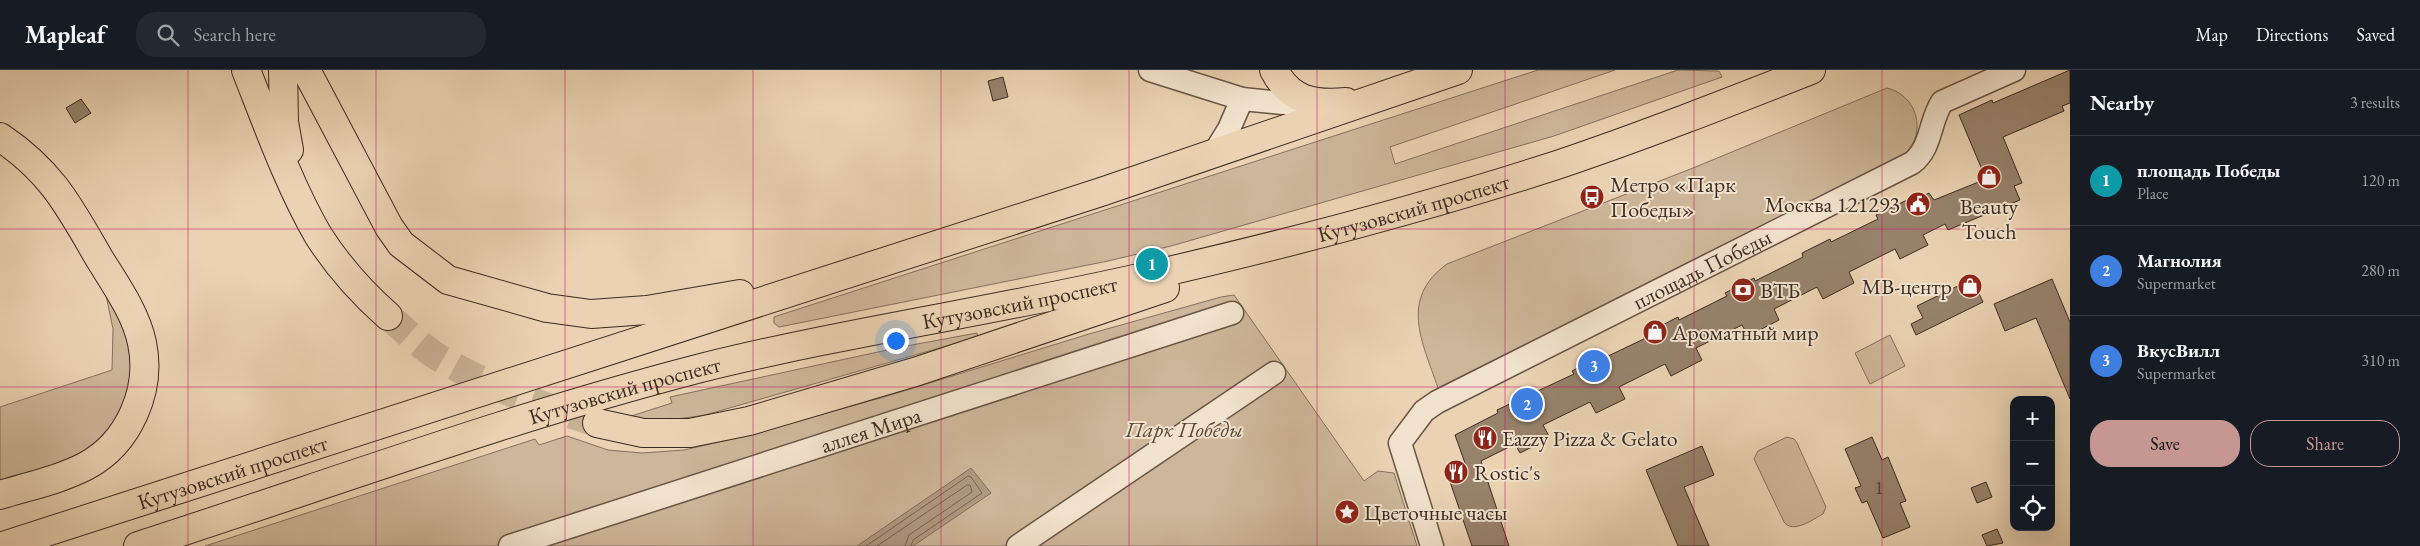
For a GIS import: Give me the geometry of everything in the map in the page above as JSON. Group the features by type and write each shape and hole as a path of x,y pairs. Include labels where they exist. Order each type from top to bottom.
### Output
{"main road":[{"path":"246,70 274,141 318,234 363,293 388,316"},
{"path":"283,70 284,122 299,196"},
{"path":"306,70 345,148 401,244 448,280 547,308 591,314 647,310 753,292 874,265"},
{"path":"1274,70 1287,89 1296,96 1320,103 1370,99"},
{"name":"Кутузовский проспект","path":"3,546 874,265 1213,154 1458,70"},
{"name":"Кутузовский проспект","path":"138,546 542,414 690,371 786,348 1142,278 1330,232 1557,165 1641,136 1811,70"},
{"path":"0,137 24,152 53,182 74,214 127,305 142,342 145,370 141,396 130,423 111,447 88,465 63,477 0,495"},
{"path":"597,423 643,433 690,432 748,421 918,371 1330,232"}],"street":[{"path":"1150,70 1242,99 1282,104 1320,103"},
{"name":"площадь Победы","path":"1432,546 1400,443 1415,420 1437,402 1912,163 1925,150 1942,102 2014,70"},
{"path":"1213,154 1229,129 1242,99"},
{"name":"аллея Мира","path":"510,546 1232,313"},
{"path":"1018,546 1274,373"}],"green space":[{"path":"1538,70 1615,70 1390,147 1395,164 1678,70 1719,71 1722,77 1554,136 1171,246 1108,261 779,327 774,323 774,317 780,315"},
{"path":"1887,88 1906,98 1916,116 1916,136 1904,154 1438,388 1421,337 1418,322 1419,306 1423,292 1432,277 1447,264 1693,168"},
{"path":"106,295 128,324 137,364 118,430 74,462 0,483 0,407 112,370 113,329"},
{"name":"Парк Победы","path":"1234,295 1364,481 1378,471 1394,473 1417,546 205,546 535,439 539,445 567,436 608,450 642,453 684,450 736,438 884,397 1089,334"},
{"path":"977,333 978,337 705,415 664,421 625,418 672,403 670,397 901,347"},
{"path":"1890,335 1905,366 1870,384 1855,353"},
{"path":"1787,437 1794,439 1797,443 1826,507 1823,514 1803,525 1792,527 1784,522 1754,459 1758,451"}],"water":[{"path":"971,468 991,493 913,546 857,546"}],"building":[{"path":"2070,70 2070,103 2062,106 2064,111 2003,137 2022,183 2014,186 2020,200 1948,230 1945,224 1923,235 1928,245 1900,259 1895,249 1849,272 1854,283 1823,299 1817,287 1774,309 1779,320 1748,336 1742,325 1696,348 1702,360 1671,376 1665,364 1619,387 1625,399 1596,413 1590,402 1543,425 1550,438 1520,453 1515,444 1481,461 1509,546 1472,546 1447,473 1466,466 1455,435 1498,413 1497,410 1574,374 1572,371 1603,355 1604,358 1650,336 1649,332 1678,317 1679,320 1727,296 1725,293 1754,278 1755,281 1803,257 1802,253 1830,239 1831,242 1878,219 1876,215 1907,200 1909,203 1929,193 1934,200 1986,179 1959,115 1992,100 1993,103"},
{"path":"1003,77 1008,97 993,101 988,81"},
{"path":"81,99 91,113 75,123 66,108"},
{"path":"1972,279 1983,302 1916,335 1911,324 1923,318 1917,306"},
{"path":"2052,279 2070,322 2070,399 2036,318 2005,331 1994,304"},
{"path":"1872,437 1882,460 1888,457 1906,501 1900,503 1910,527 1883,538 1867,501 1862,503 1855,488 1861,486 1845,449"},
{"path":"1702,446 1714,475 1684,487 1709,546 1678,546 1646,470"},
{"path":"1986,482 1992,497 1977,503 1971,488"},
{"path":"1997,529 2003,543 1987,546 1982,535"}],"tunnel":[{"path":"388,316 427,350 479,379 517,396 597,423"}],"place":[{"name":"Beauty Touch","path":"1989,177"},
{"name":"Метро «Парк Победы»","path":"1592,197"},
{"name":"Москва 121293","path":"1918,204"},
{"name":"площадь Победы","path":"1152,264"},
{"name":"МВ-центр","path":"1970,286"},
{"name":"ВТБ","path":"1743,290"},
{"name":"Ароматный мир","path":"1655,332"},
{"name":"ВкусВилл","path":"1594,366"},
{"name":"Магнолия","path":"1527,404"},
{"name":"Eazzy Pizza & Gelato","path":"1485,438"},
{"name":"Rostic's","path":"1456,472"},
{"name":"Цветочные часы","path":"1347,512"}]}
